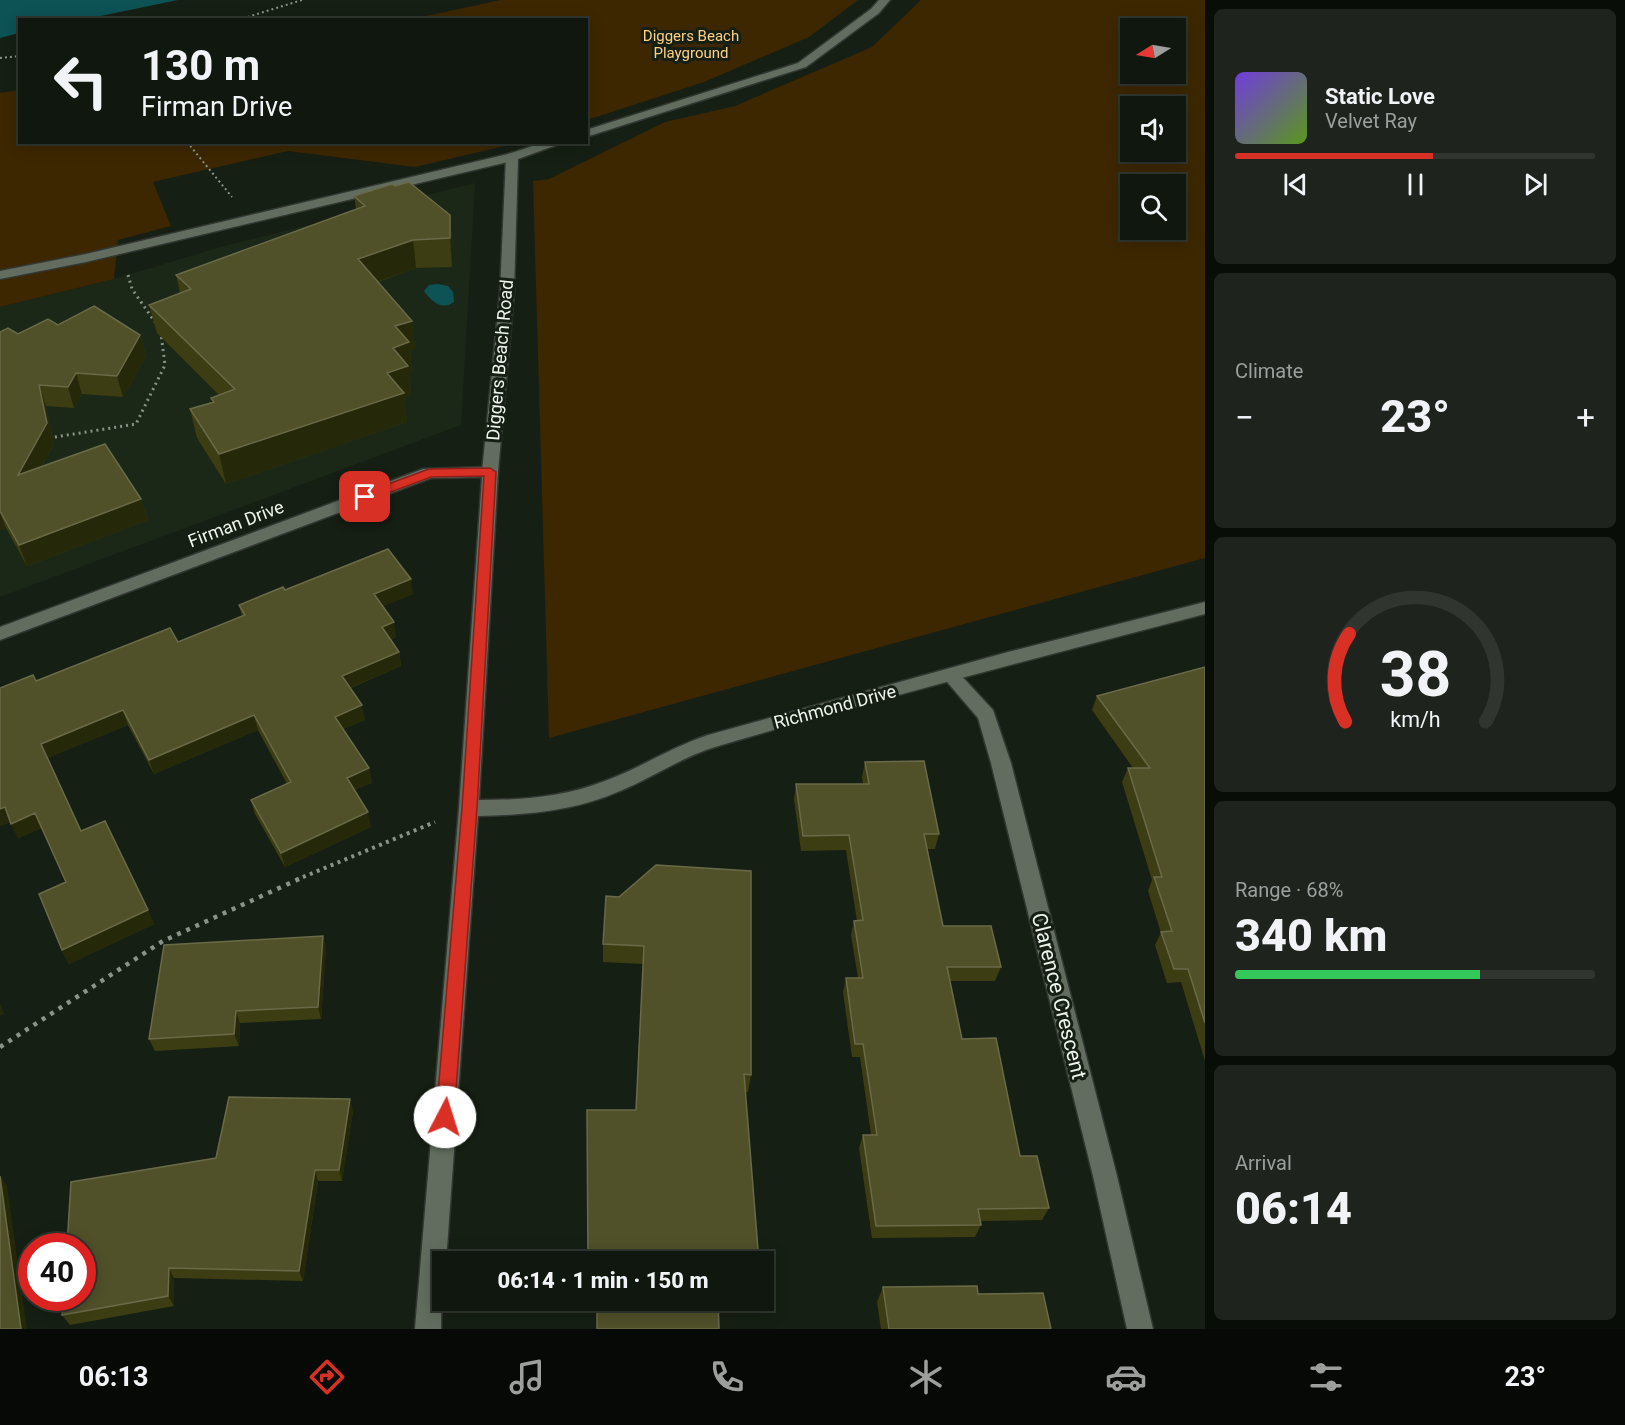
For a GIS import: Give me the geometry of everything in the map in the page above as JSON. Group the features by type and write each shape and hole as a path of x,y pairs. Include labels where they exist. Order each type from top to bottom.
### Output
{"street":[{"path":"588,133 802,65 875,11 885,0"},
{"path":"0,275 512,157 553,144"},
{"name":"Diggers Beach Road","path":"428,1329 470,808 490,472 506,303 512,157"},
{"name":"Firman Drive","path":"0,634 429,473 490,472"},
{"name":"Richmond Drive","path":"470,808 560,804 611,787 688,749 708,742 1205,608"},
{"name":"Clarence Crescent","path":"951,676 986,715 1001,763 1105,1176 1140,1329"}],"path":[{"path":"244,18 302,0"},
{"path":"0,58 18,56"},
{"path":"189,144 249,219"},
{"path":"45,439 136,424 165,365 160,329 132,289 128,275"},
{"path":"0,1047 163,941 352,855 434,822"}],"shaded area":[{"path":"475,183 461,425 0,597 0,307 114,279 217,248"}],"green space":[{"name":"Diggers Beach Playground","path":"500,0 858,0 809,37 704,82 588,120 588,18 418,18"},
{"path":"921,0 1205,0 1205,558 549,738 533,181 549,179 665,122 735,106 872,47"},
{"path":"18,90 18,144 514,144 415,167 288,151 153,182 171,226 118,240 114,279 0,307 0,93"}],"water":[{"path":"0,0 178,0 91,18 18,18 18,33 0,38"},
{"path":"429,285 448,286 453,292 454,302 450,305 437,304 424,291"}],"building":[{"path":"409,182 450,215 450,238 413,240 358,259 412,321 395,326 409,342 393,348 408,366 387,373 404,393 219,454 190,409 214,402 211,398 235,389 149,305 191,289 176,275 365,206 354,196 392,184 395,186"},
{"path":"94,306 140,335 117,376 76,373 68,387 39,385 47,423 18,475 105,444 141,499 19,545 0,511 0,332 8,328 18,334 48,319 58,325"},
{"path":"388,549 411,579 374,594 394,622 382,627 399,652 342,676 362,705 335,717 369,768 347,778 368,812 281,853 251,800 291,782 254,715 149,760 123,710 41,744 81,831 105,821 148,910 62,950 39,894 66,882 35,813 11,824 5,807 0,809 0,688 33,675 36,681 170,628 178,642 245,615 239,605 283,587 285,590"},
{"path":"1205,667 1205,1023 1188,969 1174,969 1161,932 1172,931 1154,877 1162,877 1128,768 1150,768 1097,696"},
{"path":"924,761 939,834 924,834 943,926 991,926 1001,967 947,967 962,1039 996,1038 1020,1156 1037,1156 1049,1208 978,1209 981,1225 876,1226 863,1135 877,1135 863,1044 855,1044 846,978 863,978 854,921 863,920 849,835 803,836 796,784 869,784 865,762"},
{"path":"656,865 751,871 751,1075 744,1074 758,1251 588,1251 587,1110 636,1110 644,946 603,944 606,896 619,897"},
{"path":"323,936 318,1007 236,1011 234,1034 149,1039 164,945"},
{"path":"229,1097 350,1099 339,1170 315,1170 299,1271 169,1268 168,1296 96,1309 96,1233 68,1233 71,1182 216,1158"},
{"path":"0,1176 21,1329 0,1329"},
{"path":"977,1286 978,1294 1043,1293 1051,1329 889,1329 883,1287"},
{"path":"62,1311 84,1311 62,1315"},
{"path":"597,1311 718,1311 719,1329 597,1329"}],"route":[{"path":"365,497 429,473 490,472 470,808 445,1117"}]}
